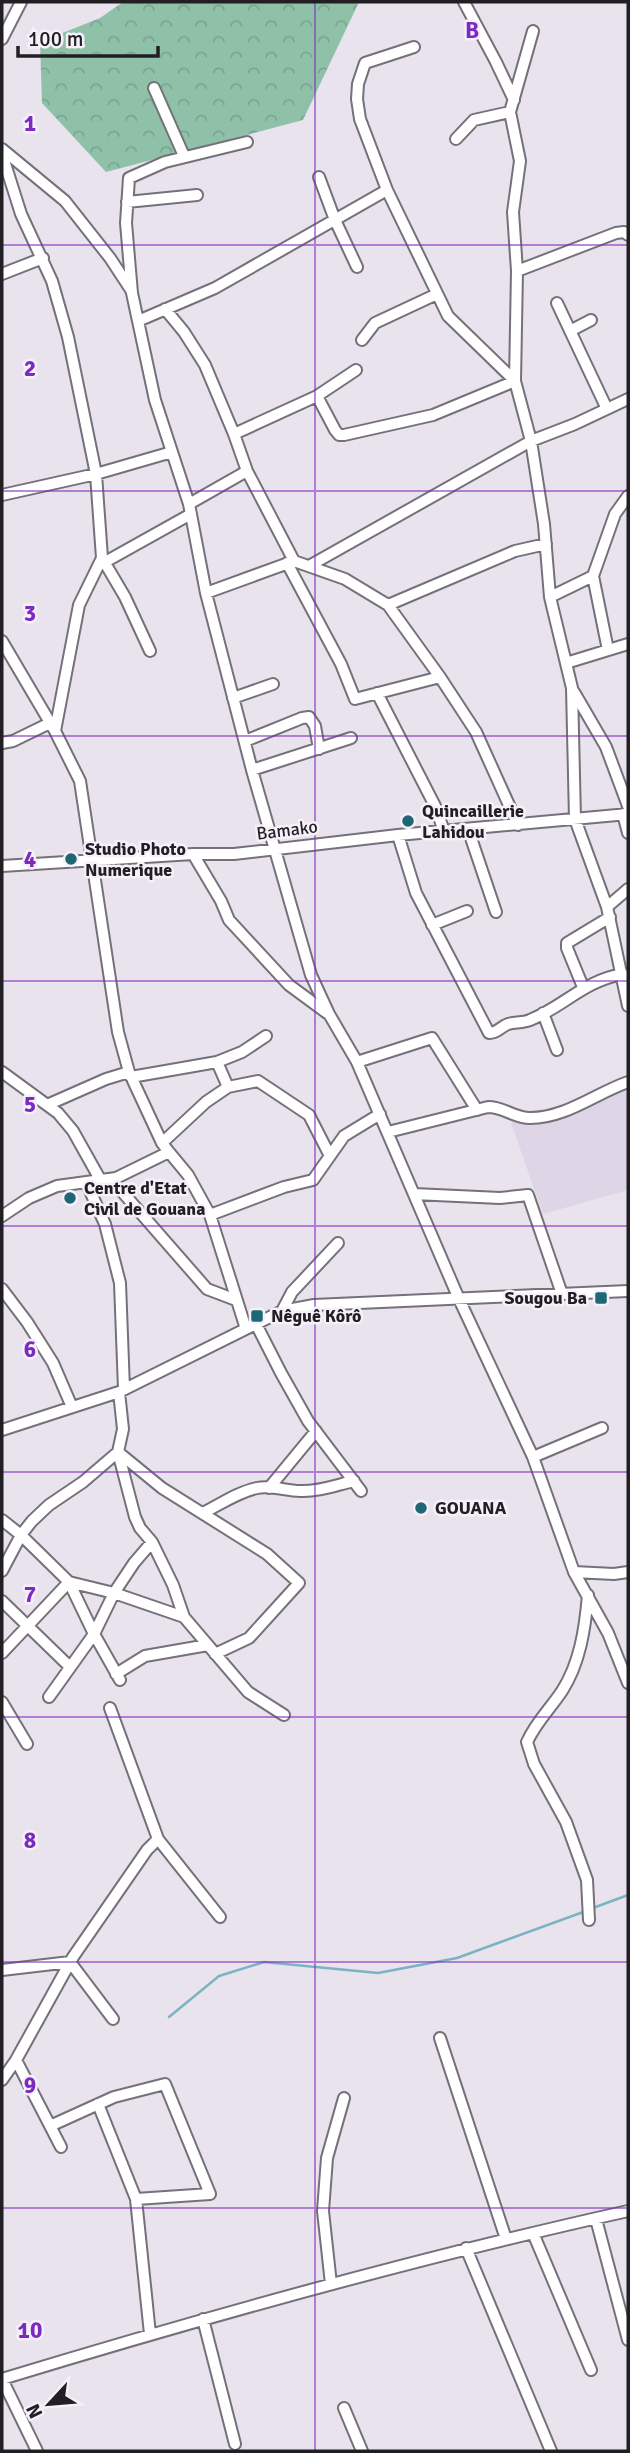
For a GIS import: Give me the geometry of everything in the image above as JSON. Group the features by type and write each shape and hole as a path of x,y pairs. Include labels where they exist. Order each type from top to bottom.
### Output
{"street":[{"path":"2,39 21,2"},
{"path":"464,2 513,100"},
{"path":"533,31 510,111 520,161 513,212 517,271 515,381 531,441 546,544 550,597 572,688 575,819 609,912 628,1006"},
{"path":"414,47 365,63 358,83 360,119 387,190 448,316 515,381"},
{"path":"154,88 184,156"},
{"path":"456,139 474,120 510,111"},
{"path":"247,142 184,156 129,178 127,236 132,293 155,400 190,509 206,593 233,698 311,975 329,1014 357,1062 459,1299 533,1457 575,1572 616,1650 628,1683"},
{"path":"2,151 21,214 52,281 68,337 96,474 104,560 150,650"},
{"path":"2,151 65,201 110,258 132,293"},
{"path":"319,177 357,267"},
{"path":"138,321 215,288 387,190"},
{"path":"127,202 197,195"},
{"path":"517,271 616,233 624,232 628,235"},
{"path":"2,274 43,258"},
{"path":"362,341 375,323 437,294"},
{"path":"558,303 607,409"},
{"path":"165,309 205,365 247,471 341,664 353,696 359,699 440,677"},
{"path":"569,331 592,320"},
{"path":"234,434 317,396 356,370"},
{"path":"317,396 335,430 339,435 344,435 433,415 515,381"},
{"path":"309,566 531,441 628,399"},
{"path":"2,495 96,474 172,452"},
{"path":"53,727 79,605 104,560 190,509 247,471"},
{"path":"608,650 593,576 615,514 628,496"},
{"path":"388,605 509,554 546,544"},
{"path":"206,593 290,562 345,579 388,605 476,732 517,825"},
{"path":"550,597 593,576"},
{"path":"2,641 53,727 80,781 118,1032 130,1074 165,1148 188,1175 209,1215 236,1300 316,1431 361,1491"},
{"path":"566,663 628,644"},
{"path":"233,698 273,684"},
{"path":"572,688 606,747 626,811 628,833"},
{"path":"377,693 435,806 444,831"},
{"path":"245,741 309,717 316,726 319,749"},
{"path":"2,743 53,727"},
{"path":"252,770 351,738"},
{"name":"Bamako","path":"2,866 193,854 234,854 398,835 575,819 626,811"},
{"path":"468,829 496,912"},
{"path":"398,835 416,893 489,1033 496,1033 509,1024 530,1020 583,987 606,977 623,974"},
{"path":"193,854 229,920 289,985 329,1014"},
{"path":"583,987 567,943 609,912 628,889"},
{"path":"432,925 467,911"},
{"path":"543,1013 557,1050"},
{"path":"47,1105 106,1079 218,1062 242,1052 266,1036"},
{"path":"357,1062 432,1038 477,1110"},
{"path":"218,1062 228,1087"},
{"path":"2,1072 58,1113 106,1180 207,1289 236,1300"},
{"path":"2,1216 29,1198 57,1186 106,1180 165,1148 206,1102 228,1087 258,1081 309,1115 330,1156"},
{"path":"388,1132 498,1107 519,1117 536,1118 576,1106 628,1082"},
{"path":"209,1215 284,1187 303,1185 313,1180 344,1136 380,1114"},
{"path":"86,1182 105,1224 120,1283 123,1429 118,1452 135,1517 152,1542 173,1585 184,1617 248,1692 284,1715"},
{"path":"414,1194 499,1198 528,1195 562,1294"},
{"path":"282,1311 292,1292 338,1243"},
{"path":"2,1289 53,1363 72,1406"},
{"path":"2,1430 122,1390 282,1311 314,1305 628,1291"},
{"path":"533,1457 602,1428"},
{"path":"269,1488 316,1431"},
{"path":"2,1520 22,1535 69,1582 118,1677 145,1656 212,1649 249,1638 299,1583 267,1554 162,1488 118,1452"},
{"path":"2,1571 22,1535 49,1505 83,1482 118,1452"},
{"path":"203,1513 242,1493 260,1488 318,1490 354,1480"},
{"path":"48,1697 94,1634 114,1593 134,1563 152,1542"},
{"path":"575,1572 628,1572"},
{"path":"69,1582 114,1593 184,1617"},
{"path":"2,1653 69,1582"},
{"path":"588,1595 584,1634 577,1658 562,1691 534,1726 527,1742 534,1764 566,1822 587,1880 589,1920"},
{"path":"2,1601 70,1667"},
{"path":"2,1702 27,1744"},
{"path":"110,1708 158,1839 220,1917"},
{"path":"2,2080 16,2060 70,1962 147,1850 158,1839"},
{"path":"2,1969 70,1962"},
{"path":"70,1962 113,2019"},
{"path":"440,2038 506,2239"},
{"path":"16,2060 61,2147"},
{"path":"50,2126 114,2097 164,2084 210,2194 136,2199"},
{"path":"331,2284 323,2211 327,2158 344,2098"},
{"path":"98,2104 136,2199 150,2334"},
{"path":"37,2451 2,2379 150,2334 331,2284 466,2248 628,2211"},
{"path":"596,2219 628,2340"},
{"path":"533,2233 591,2370"},
{"path":"466,2248 551,2451"},
{"path":"203,2319 235,2444"},
{"path":"344,2408 362,2451"}],"shaded area":[{"path":"628,1083 628,1190 543,1214 511,1123"}],"green space":[{"path":"123,2 359,2 303,120 106,172 42,103 40,42 100,18"}],"waterway":[{"path":"593,1908 628,1895"},
{"path":"169,2017 219,1976 264,1962 378,1973 457,1958 586,1911"}],"place":[{"name":"Quincaillerie Lahidou","path":"408,821"},
{"name":"Studio Photo Numerique","path":"71,859"},
{"name":"Centre d'Etat Civil de Gouana","path":"70,1198"},
{"name":"Sougou Ba","path":"601,1298"},
{"name":"Nêguê Kôrô","path":"257,1316"},
{"name":"GOUANA","path":"421,1508"}]}
